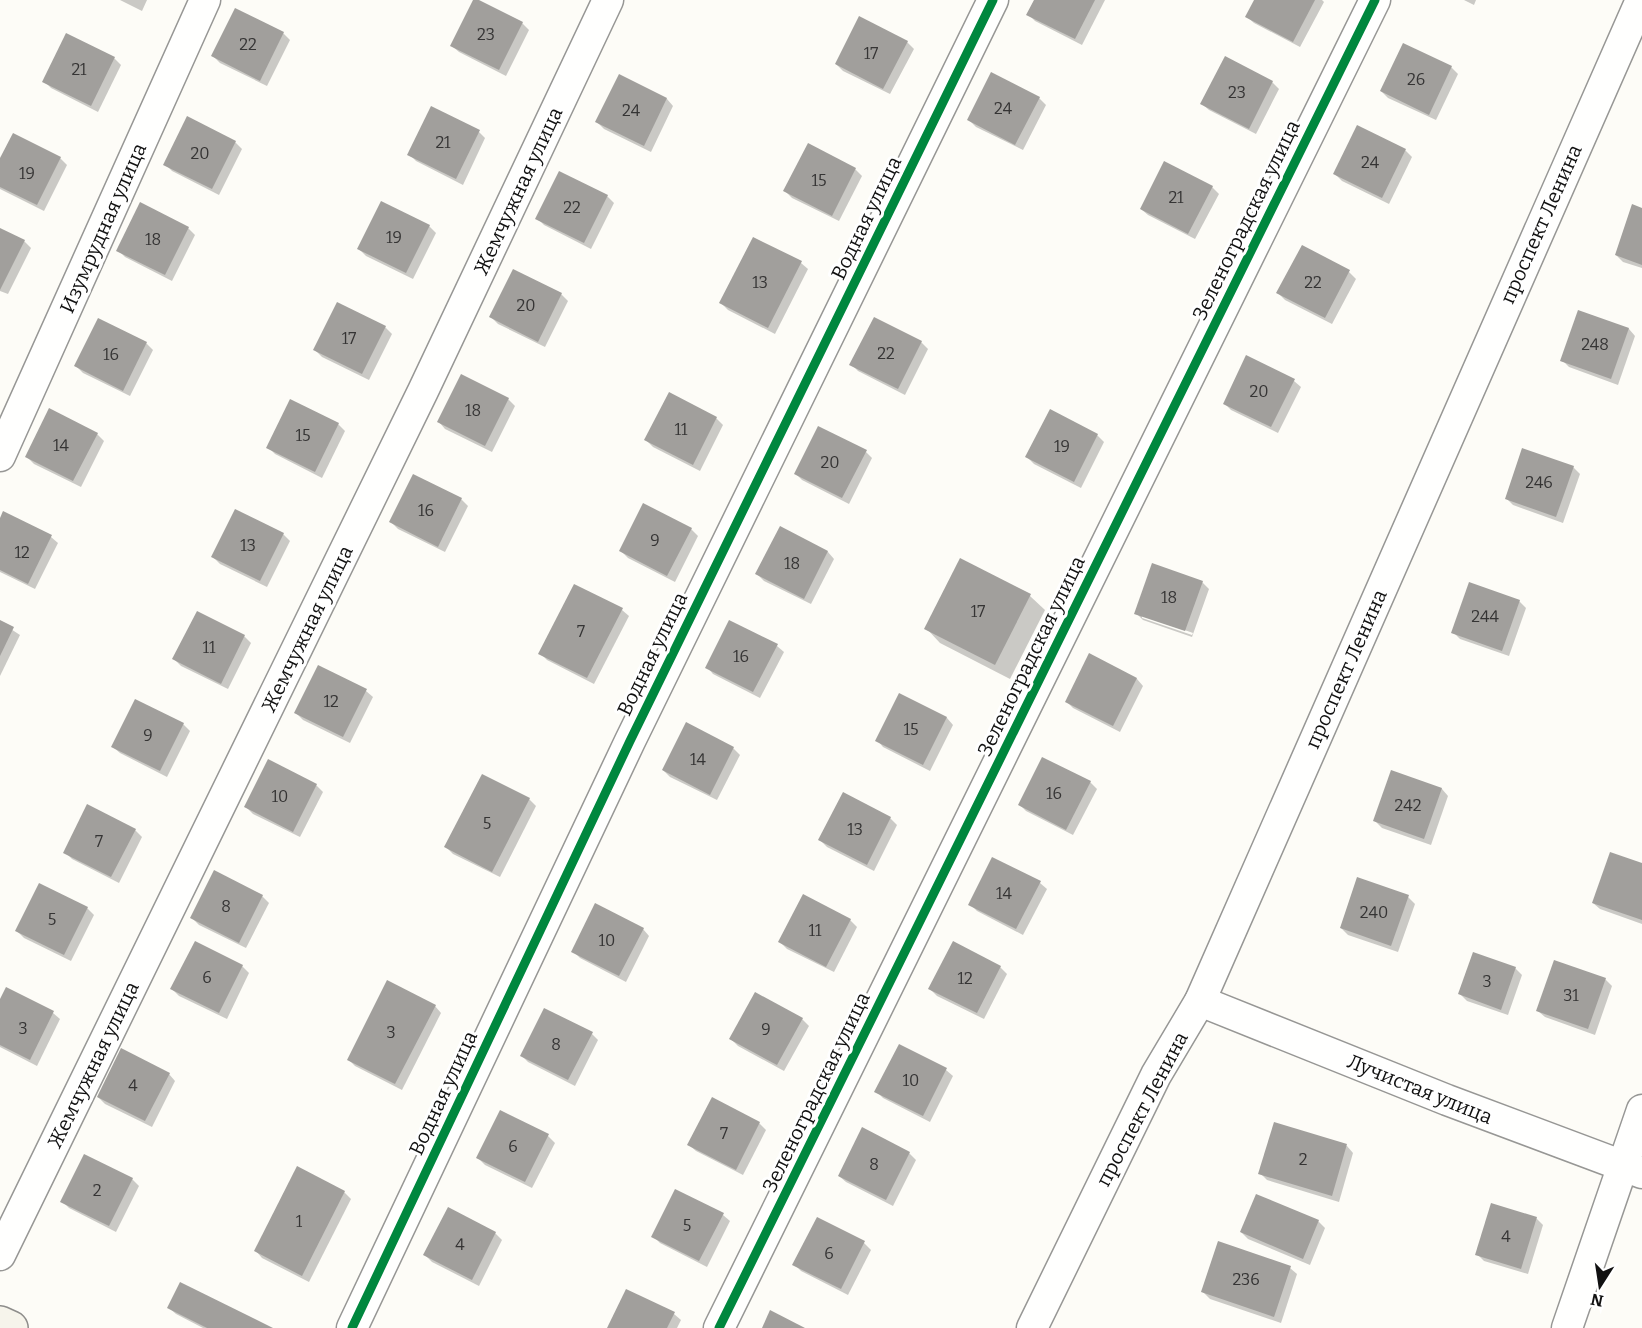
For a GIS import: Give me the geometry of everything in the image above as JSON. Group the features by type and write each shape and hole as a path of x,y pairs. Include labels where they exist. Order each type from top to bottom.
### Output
{"street":[{"name":"Изумрудная улица","path":"0,456 206,0"},
{"name":"Жемчужная улица","path":"0,1255 423,391 608,0"},
{"name":"Водная улица","path":"352,1328 630,741 993,0"},
{"name":"Зеленоградская улица","path":"719,1328 1375,0"},
{"name":"проспект Ленина","path":"1032,1328 1156,1075 1200,1001 1641,0"},
{"name":"Лучистая улица","path":"1200,1001 1632,1170"},
{"path":"1567,1328 1632,1170 1642,1110"},
{"path":"0,1323 11,1328"}],"building":[{"path":"473,0 479,0 523,22 499,70 450,46"},
{"path":"1034,0 1095,0 1075,39 1026,15"},
{"path":"1254,0 1315,0 1293,42 1245,17"},
{"path":"235,8 284,32 260,81 211,56"},
{"path":"859,16 908,41 883,89 835,64"},
{"path":"66,33 115,57 91,106 42,82"},
{"path":"1403,43 1452,66 1429,115 1380,91"},
{"path":"1225,56 1273,81 1249,129 1200,104"},
{"path":"991,72 1040,97 1015,145 967,120"},
{"path":"619,74 667,98 644,146 595,122"},
{"path":"431,106 480,130 456,179 407,155"},
{"path":"187,116 236,141 212,189 163,165"},
{"path":"1357,125 1406,149 1382,198 1333,174"},
{"path":"13,133 61,157 37,205 0,187 0,158"},
{"path":"808,143 856,168 832,216 783,191"},
{"path":"1164,161 1213,186 1188,234 1140,209"},
{"path":"559,171 608,195 584,243 535,219"},
{"path":"381,201 430,225 406,273 357,249"},
{"path":"140,202 189,227 165,275 116,251"},
{"path":"1632,204 1642,208 1642,265 1615,255"},
{"path":"0,228 25,240 0,290"},
{"path":"753,237 802,261 768,328 719,303"},
{"path":"1302,245 1350,270 1325,318 1276,293"},
{"path":"513,269 562,293 538,342 489,317"},
{"path":"337,302 386,326 362,374 313,350"},
{"path":"1578,310 1629,328 1611,379 1560,361"},
{"path":"874,317 922,341 898,389 849,365"},
{"path":"98,318 147,342 123,391 74,366"},
{"path":"1246,355 1295,379 1271,427 1223,404"},
{"path":"461,374 509,398 485,446 437,422"},
{"path":"669,392 717,417 693,465 644,440"},
{"path":"290,399 339,423 315,472 266,448"},
{"path":"49,408 98,433 73,481 25,457"},
{"path":"1050,409 1098,434 1074,482 1025,457"},
{"path":"818,426 867,450 842,498 794,474"},
{"path":"1522,448 1574,466 1556,517 1505,499"},
{"path":"413,474 462,498 438,547 389,522"},
{"path":"643,503 692,528 667,576 619,551"},
{"path":"235,509 284,533 260,581 211,557"},
{"path":"3,511 52,535 28,584 0,570 0,518"},
{"path":"780,526 828,551 804,599 755,574"},
{"path":"960,558 1031,594 995,665 924,629"},
{"path":"1152,563 1203,581 1185,631 1134,614"},
{"path":"1469,582 1520,600 1502,651 1451,633"},
{"path":"574,584 623,608 587,678 538,654"},
{"path":"197,611 245,635 221,684 172,659"},
{"path":"0,620 14,627 0,656"},
{"path":"729,620 778,644 753,692 705,668"},
{"path":"1089,653 1137,678 1113,726 1065,702"},
{"path":"318,665 367,689 343,737 294,713"},
{"path":"899,693 947,717 923,765 875,741"},
{"path":"135,699 184,723 160,771 111,747"},
{"path":"686,722 734,747 710,795 662,770"},
{"path":"1042,757 1091,781 1066,830 1018,805"},
{"path":"268,759 317,784 293,832 244,807"},
{"path":"1391,770 1442,788 1424,839 1373,821"},
{"path":"482,774 530,798 492,872 444,847"},
{"path":"843,792 891,817 867,865 818,840"},
{"path":"87,804 136,829 111,877 63,853"},
{"path":"1610,852 1642,863 1642,920 1592,903"},
{"path":"992,857 1041,881 1016,929 968,905"},
{"path":"214,870 263,895 239,943 190,918"},
{"path":"1357,877 1409,895 1391,946 1340,928"},
{"path":"39,883 88,907 64,955 15,931"},
{"path":"803,894 851,919 826,967 778,942"},
{"path":"595,903 644,928 619,976 571,952"},
{"path":"195,941 243,965 219,1013 170,989"},
{"path":"953,941 1001,966 977,1013 928,989"},
{"path":"1473,952 1516,967 1501,1010 1458,994"},
{"path":"1554,960 1606,978 1588,1029 1536,1011"},
{"path":"387,980 436,1005 395,1084 347,1060"},
{"path":"6,987 54,1011 30,1060 0,1045 0,999"},
{"path":"755,992 803,1018 777,1065 729,1039"},
{"path":"544,1008 593,1032 568,1080 520,1056"},
{"path":"899,1044 947,1068 923,1116 874,1092"},
{"path":"121,1048 170,1073 145,1121 97,1097"},
{"path":"712,1097 760,1122 736,1170 687,1145"},
{"path":"500,1110 549,1134 525,1182 476,1158"},
{"path":"1274,1122 1347,1144 1332,1196 1258,1174"},
{"path":"862,1127 910,1152 886,1200 838,1176"},
{"path":"84,1154 133,1178 109,1226 60,1202"},
{"path":"297,1166 345,1191 302,1276 254,1251"},
{"path":"675,1189 724,1213 699,1261 651,1237"},
{"path":"1256,1194 1319,1220 1303,1259 1240,1232"},
{"path":"1491,1203 1537,1217 1521,1269 1475,1255"},
{"path":"448,1207 496,1232 472,1280 423,1255"},
{"path":"817,1217 865,1241 841,1289 792,1265"},
{"path":"1218,1241 1291,1266 1274,1317 1201,1292"},
{"path":"180,1282 273,1328 207,1328 167,1308"},
{"path":"626,1289 675,1312 667,1328 607,1328"},
{"path":"770,1310 805,1328 762,1328"}],"cycle path":[{"path":"352,1328 630,741 993,0"},
{"path":"719,1328 1375,0"}]}
